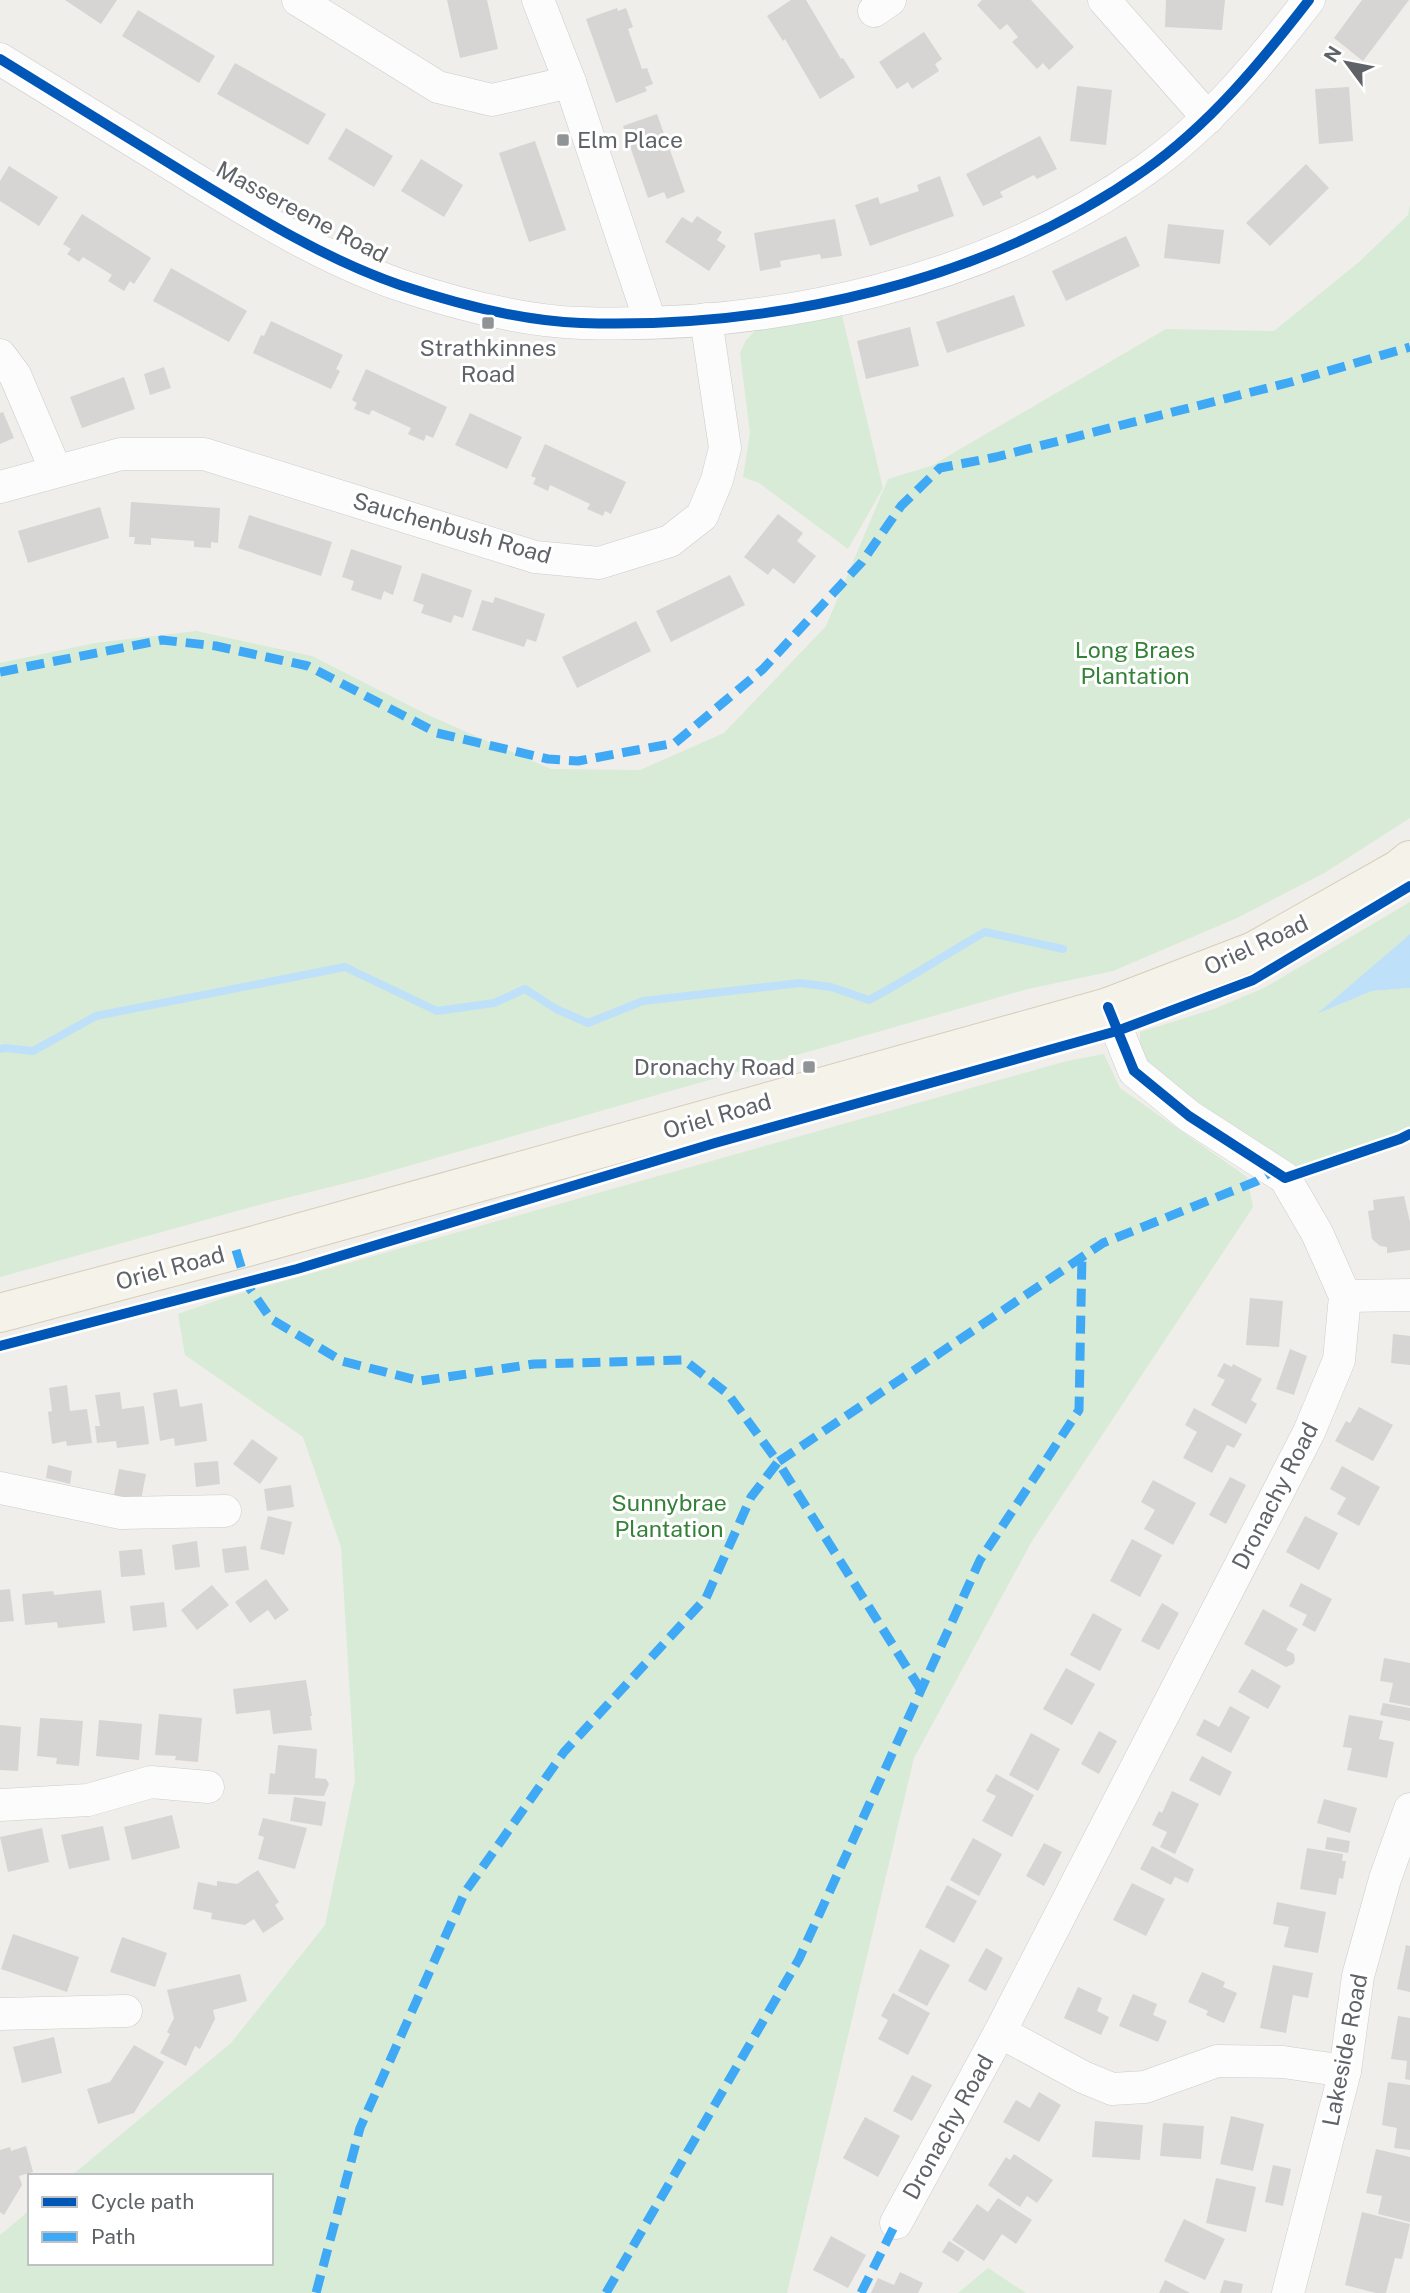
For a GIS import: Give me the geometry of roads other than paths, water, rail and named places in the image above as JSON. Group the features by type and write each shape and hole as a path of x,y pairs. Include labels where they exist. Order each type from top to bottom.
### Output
{"main road":[{"name":"Oriel Road","path":"0,1313 268,1242 1108,1007 1254,951 1399,869 1410,860"}],"street":[{"path":"298,0 438,87 492,100 570,82"},
{"path":"538,0 570,82 650,321"},
{"path":"1104,0 1208,118"},
{"name":"Massereene Road","path":"0,59 237,204 350,266 451,301 509,313 581,323 706,319 823,303 947,270 1023,240 1090,204 1145,170 1208,118 1309,0"},
{"name":"Sauchenbush Road","path":"0,488 121,454 204,454 536,557 598,563 670,541 702,516 717,480 724,448 706,319"},
{"path":"0,355 15,375 56,471"},
{"name":"Dronachy Road","path":"896,2223 1000,2032 1309,1432 1339,1360 1345,1296 1317,1233 1275,1185 1134,1071 1108,1007"},
{"path":"1345,1296 1410,1296"},
{"path":"0,1488 121,1513 226,1511"},
{"path":"0,1805 88,1800 150,1782 208,1787"},
{"name":"Lakeside Road","path":"1287,2293 1345,2071 1358,1976 1385,1878 1410,1810"},
{"path":"0,2014 126,2011"},
{"name":"Dronachy Road","path":"1000,2032 1112,2090 1145,2087 1217,2061 1283,2062 1345,2071"}],"water":[{"path":"1410,934 1410,988 1372,991 1317,1014"}],"waterway":[{"path":"0,1049 33,1051 96,1016 345,967 437,1011 494,1003 525,989 556,1009 588,1023 643,1001 800,983 831,987 869,1000 985,932 1063,949"}],"place":[{"name":"Elm Place","path":"563,140"},
{"name":"Strathkinnes Road","path":"488,323"},
{"name":"Dronachy Road","path":"809,1067"}],"park label":[{"name":"Long Braes Plantation","path":"1135,663"},
{"name":"Sunnybrae Plantation","path":"669,1516"}]}
